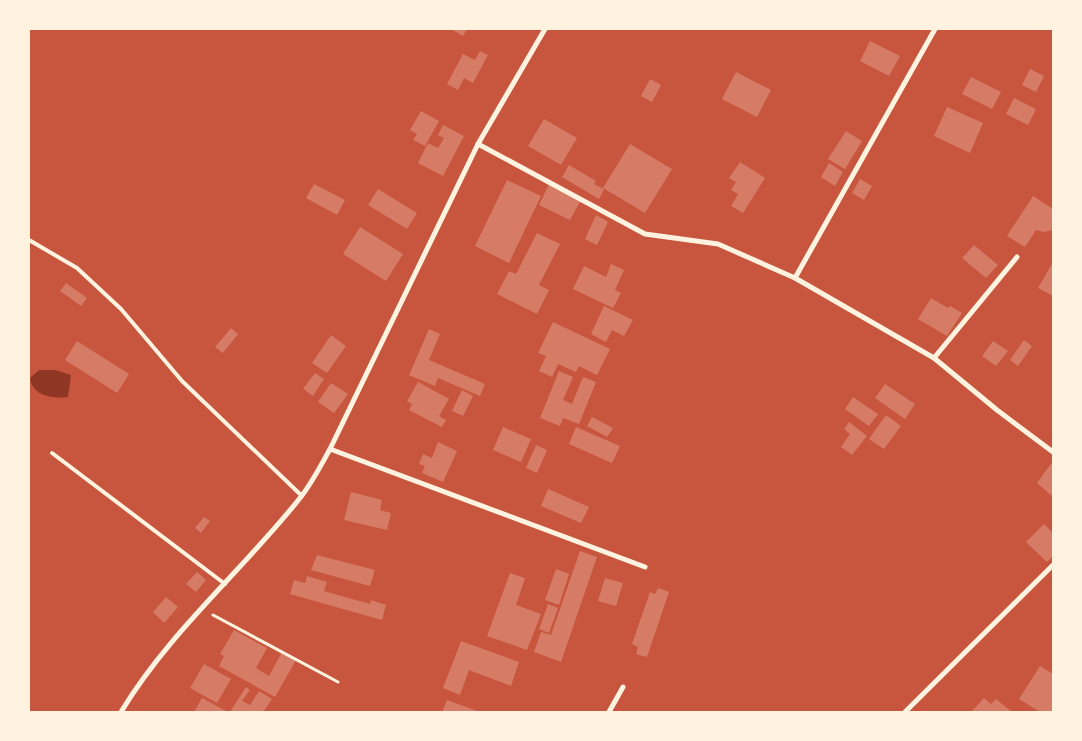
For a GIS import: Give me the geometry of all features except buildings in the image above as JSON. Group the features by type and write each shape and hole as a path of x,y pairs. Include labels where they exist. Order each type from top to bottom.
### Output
{"street":[{"path":"121,712 132,695 201,608 225,584 302,496 330,449 478,144 545,29"},
{"path":"795,278 936,29"},
{"path":"478,144 646,234 718,244 795,278 934,358 997,410 1053,452"},
{"path":"934,358 1018,257"},
{"path":"330,449 645,567"},
{"path":"904,712 1053,565"},
{"path":"609,712 622,687"}],"lane":[{"path":"29,240 77,268 121,309 182,381 302,496"},
{"path":"52,453 225,584"}],"path":[{"path":"201,608 338,682"}],"shaded area":[{"path":"39,370 55,370 71,375 68,397 50,397 35,389 30,378"}]}
